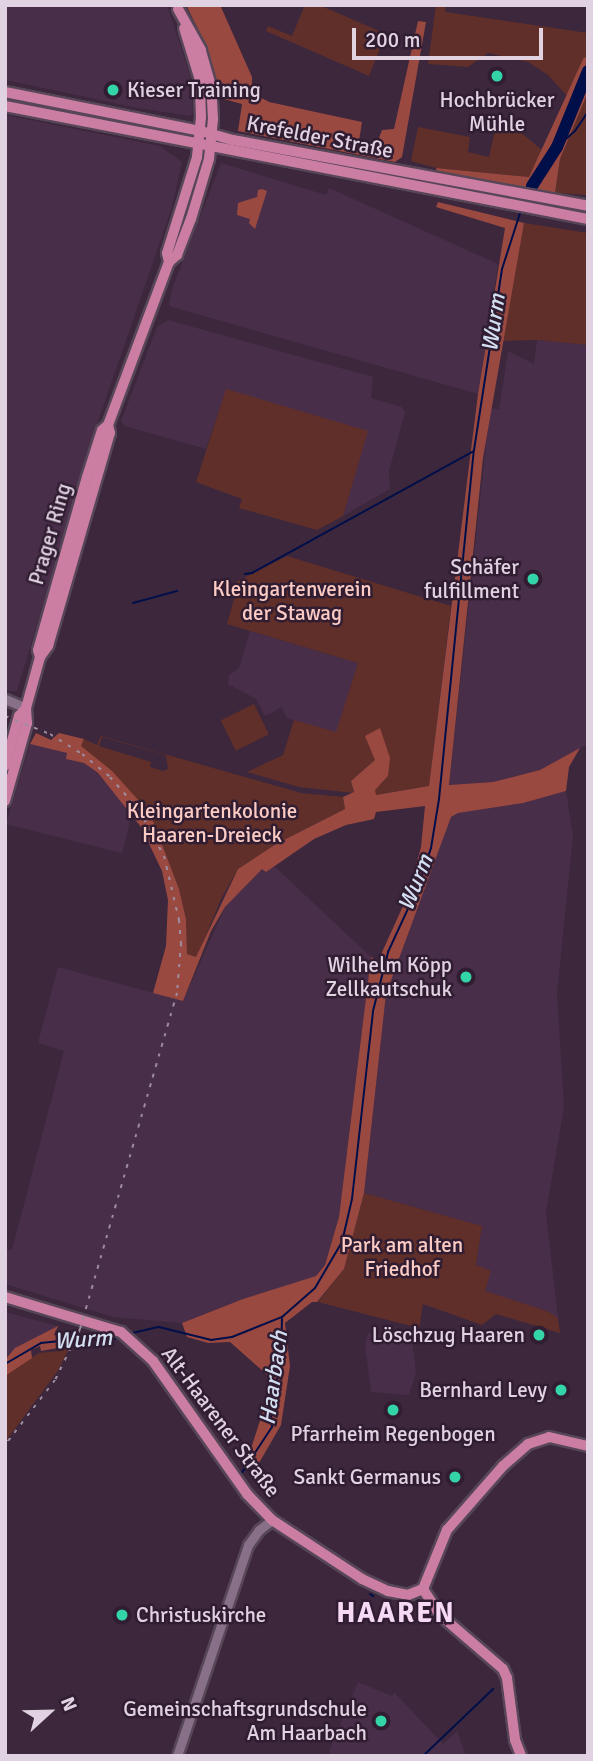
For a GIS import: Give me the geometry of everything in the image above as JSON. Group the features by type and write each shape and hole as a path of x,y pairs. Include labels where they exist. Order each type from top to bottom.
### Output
{"main road":[{"name":"Prager Ring","path":"169,262 167,253 193,175 201,131 200,80 177,7"},
{"name":"Prager Ring","path":"5,801 27,723 26,708 40,657 48,646 110,433 108,425 169,262 177,255 195,209 211,146 213,101 206,66 195,38 177,7"},
{"name":"Krefelder Straße","path":"5,92 213,133 229,139 588,206"},
{"name":"Krefelder Straße","path":"5,106 520,208 588,219"},
{"name":"Prager Ring","path":"5,766 19,716 26,708"},
{"name":"Alt-Haarener Straße","path":"5,1297 124,1335 140,1348 172,1386 247,1494 272,1520 377,1586 408,1595 423,1589"},
{"path":"522,1756 516,1740 507,1678 503,1669 439,1614 423,1589 447,1530 517,1452 543,1437 588,1446"}],"street":[{"path":"5,699 26,708"},
{"path":"177,1756 248,1545 259,1530 272,1520"}],"shaded area":[{"path":"5,5 167,5 191,78 193,113 190,116 138,108 5,80"},
{"path":"186,5 221,7 252,77 252,93 269,102 362,122 359,141 376,146 382,130 394,129 418,21 426,22 402,157 395,162 238,131 242,104 220,98 207,47"},
{"path":"584,57 588,59 588,92 560,159 555,193 437,173 436,168 529,177"},
{"path":"5,115 160,146 182,162 172,207 93,436 17,691 5,690"},
{"path":"221,163 326,195 329,188 498,264 478,394 169,306 172,289"},
{"path":"258,190 267,191 255,229 249,223 250,219 237,215 238,203 257,197"},
{"path":"438,202 524,223 483,458 449,785 493,782 540,770 580,748 569,767 566,791 523,803 458,813 451,817 386,994 364,1193 344,1269 317,1302 312,1302 285,1323 290,1366 281,1425 259,1463 247,1461 273,1380 230,1342 208,1343 187,1337 182,1323 243,1299 316,1276 325,1265 339,1217 371,957 378,961 408,895 421,847 425,806 376,812 374,819 346,825 314,839 266,872 262,869 225,907 211,931 183,1001 153,993 166,946 168,900 162,871 141,827 98,773 84,763 66,759 67,753 30,744 36,733 51,740 59,733 84,739 81,746 112,771 140,802 153,821 179,889 186,919 187,954 196,957 238,869 276,844 345,809 343,797 354,792 351,781 375,760 365,736 380,728 390,758 388,776 375,790 376,795 429,786 478,394 505,228 436,207"},
{"path":"168,320 373,377 371,398 402,407 405,412 389,471 390,489 343,516 367,431 226,390 206,449 125,426 121,421 157,327"},
{"path":"537,340 588,345 588,744 540,770 493,782 449,785 490,408 499,410 508,351 534,364"},
{"path":"250,631 358,663 336,733 287,718 282,707 265,716 256,699 228,684 229,675 239,668"},
{"path":"30,744 68,753 67,759 84,763 98,774 132,814 122,853 6,824"},
{"path":"566,791 573,836 557,993 564,1107 546,1212 558,1318 547,1311 484,1291 476,1265 482,1226 364,1193 386,994 451,817 458,813 523,803"},
{"path":"274,866 371,957 339,1217 325,1265 316,1276 243,1299 182,1323 113,1317 5,1284 5,1249 12,1250 64,1051 38,1043 58,967 183,1001 225,907 262,868 266,872"},
{"path":"5,1312 58,1326 5,1360"},
{"path":"58,1326 54,1335 61,1337 63,1347 41,1351 40,1346 31,1350 32,1358 5,1376 5,1360 15,1348"},
{"path":"368,1333 412,1341 416,1373 409,1395 371,1392 365,1345"},
{"name":"Gemeinschaftsgrundschule Am Haarbach","path":"358,1682 392,1696 394,1692 443,1744 457,1731 466,1756 331,1755 329,1751"}],"green space":[{"path":"305,5 319,5 386,34 369,76 266,31 268,26 292,36"},
{"path":"436,5 446,5 445,12 588,33 588,59 584,58 568,97 548,75 528,62 488,53 468,67 428,64"},
{"path":"588,92 588,195 555,193 560,159"},
{"path":"487,118 516,133 519,131 543,151 529,177 436,168 411,161 418,127 470,137 468,152 489,157 495,130 482,126"},
{"path":"524,223 588,233 588,345 538,340 501,341"},
{"path":"226,389 368,431 343,516 317,530 239,508 242,499 196,482"},
{"name":"Kleingartenverein der Stawag","path":"287,556 451,606 429,786 376,795 374,790 388,776 375,760 351,781 354,793 299,787 247,772 283,755 294,720 336,732 358,663 227,624 237,589 236,582"},
{"path":"254,704 269,735 236,751 221,720"},
{"name":"Kleingartenkolonie Haaren-Dreieck","path":"101,736 301,793 343,797 345,809 276,844 238,869 221,899 197,957 187,955 186,919 179,889 153,821 81,746 84,739 97,745","holes":["102,737 166,755 168,769 163,771 150,767 151,762 99,746"]},
{"name":"Park am alten Friedhof","path":"364,1193 482,1226 476,1265 491,1271 485,1291 547,1311 558,1318 560,1333 496,1314 482,1325 423,1304 419,1328 318,1302 344,1269"},
{"path":"71,1345 57,1372 5,1442 5,1373 39,1353 60,1351"}],"waterway":[{"name":"Wurm","path":"532,186 557,147 588,71"},
{"name":"Wurm","path":"557,147 575,131 588,112"},
{"name":"Wurm","path":"128,1334 159,1327 211,1340 232,1337 282,1317 315,1288 342,1242 352,1199 373,1011 388,952 418,887 431,848 439,799 474,450 502,269 521,210"},
{"path":"245,574 252,573 474,451"},
{"path":"133,603 177,591"},
{"name":"Haarbach","path":"241,1474 272,1427 270,1406 281,1365 282,1319"},
{"name":"Wurm","path":"5,1364 41,1343 88,1338 107,1341 120,1337"},
{"name":"Haarbach","path":"423,1756 493,1689"}],"railway":[{"path":"5,716 50,734 82,754 110,777 139,810 164,856 179,920 181,943 177,993 80,1329 55,1380 5,1445"}],"place":[{"name":"Hochbrücker Mühle","path":"497,76"},
{"name":"Kieser Training","path":"113,90"},
{"name":"Schäfer fulfillment","path":"533,579"},
{"name":"Wilhelm Köpp Zellkautschuk","path":"466,977"},
{"name":"Löschzug Haaren","path":"539,1335"},
{"name":"Bernhard Levy","path":"561,1390"},
{"name":"Pfarrheim Regenbogen","path":"393,1410"},
{"name":"Sankt Germanus","path":"455,1477"},
{"name":"Christuskirche","path":"122,1615"},
{"name":"Gemeinschaftsgrundschule Am Haarbach","path":"381,1721"}],"district":[{"name":"HAAREN","path":"396,1613"}]}
